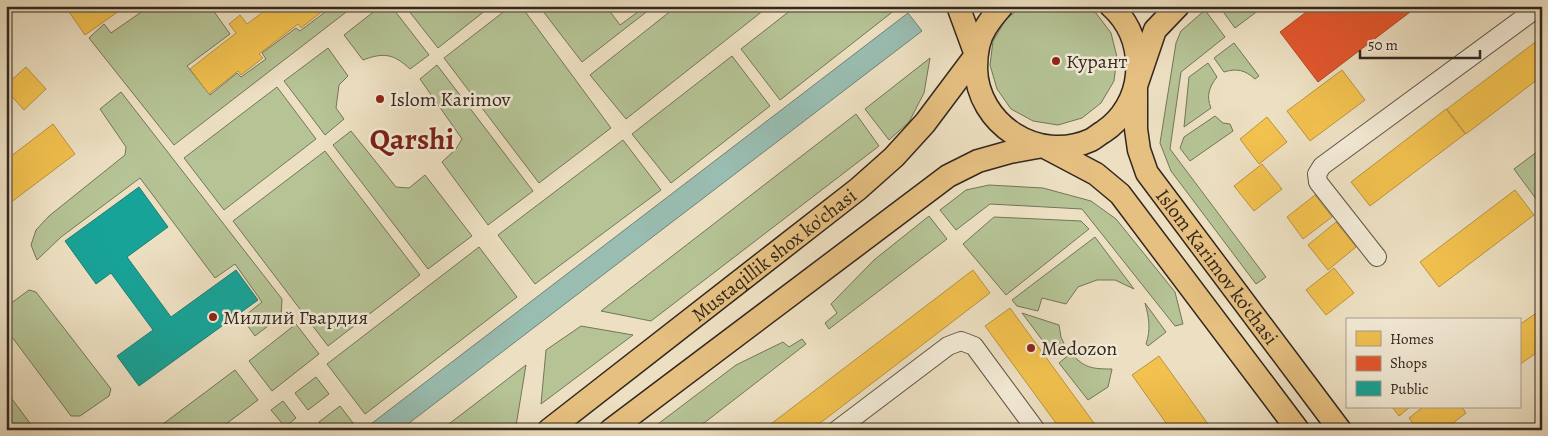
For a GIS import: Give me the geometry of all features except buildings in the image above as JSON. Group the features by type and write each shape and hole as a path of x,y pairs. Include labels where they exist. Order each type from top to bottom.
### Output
{"main road":[{"path":"958,6 976,55"},
{"path":"1002,6 985,28 976,55 976,80 984,104 999,124 1019,138 1043,146 1067,147 1090,140 1111,127 1121,115 1136,86 1155,30 1178,6"},
{"path":"1111,6 1120,14 1133,36 1138,61 1136,86"},
{"name":"Mustaqillik shox ko'chasi","path":"548,430 858,189 894,156 925,123 976,55"},
{"name":"Islom Karimov ko‘chasi","path":"1136,86 1135,115 1138,150 1147,173 1340,430"},
{"name":"Mustaqillik shox ko'chasi","path":"611,430 948,176 978,161 1010,152 1043,146"},
{"name":"Islom Karimov ko‘chasi","path":"1043,146 1096,174 1120,194 1298,430"}],"lane":[{"path":"1377,257 1318,182 1317,174 1322,166 1540,6"},
{"path":"837,430 948,346 961,341 974,346 1036,430"}],"green space":[{"path":"150,6 210,6 230,34 187,66 210,95 237,73 241,77 266,59 262,53 296,28 300,31 333,6 354,6 174,145 89,38 104,24 111,33"},
{"path":"381,6 391,6 429,55 410,69 394,57 383,55 363,60 344,35"},
{"path":"405,6 491,6 438,48"},
{"path":"511,6 521,6 611,128 539,183 444,58"},
{"path":"539,6 606,6 620,25 646,6 654,6 582,62"},
{"path":"677,6 769,6 626,119 590,75"},
{"path":"796,6 900,6 780,100 741,49"},
{"path":"1023,6 1084,6 1096,13 1111,33 1117,57 1114,81 1101,103 1082,118 1058,125 1033,121 1011,109 997,89 990,65 993,41 1006,19"},
{"path":"1219,6 1256,6 1259,10 1235,28"},
{"path":"1205,10 1225,37 1181,72 1170,149 1266,277 1256,284 1171,171 1160,143 1176,43 1181,31"},
{"path":"1234,43 1259,76 1255,79 1241,71 1224,72 1214,58"},
{"path":"328,48 348,76 339,85 336,108 344,119 325,135 284,81"},
{"path":"732,56 770,106 671,183 632,134"},
{"path":"930,58 924,93 909,122 889,140 865,109"},
{"path":"1208,63 1217,77 1209,92 1211,108 1184,127 1189,77"},
{"path":"437,65 533,191 488,225 442,162 456,149 462,139 420,79"},
{"path":"277,87 316,139 224,210 184,158"},
{"path":"121,92 282,299 281,316 255,336 242,318 262,302 235,264 215,278 140,178 61,237 37,260 31,245 36,230 49,216 125,155 126,147 100,109"},
{"path":"856,114 879,146 651,321 601,311"},
{"path":"1215,116 1223,123 1230,124 1233,131 1190,161 1180,148 1184,137"},
{"path":"351,131 396,187 409,188 425,175 472,236 428,269 333,145"},
{"path":"623,140 661,190 535,284 498,235"},
{"path":"1542,148 1542,207 1514,169"},
{"path":"325,151 420,275 328,346 233,221"},
{"path":"989,185 1043,188 1091,201 1116,219 1175,292 1183,324 1175,326 1082,209 990,204 956,230 940,210 966,190"},
{"path":"929,216 947,239 829,329 825,323 837,313 831,304 874,260"},
{"path":"994,217 1081,221 1089,229 1006,295 963,244"},
{"path":"1095,237 1134,289 1115,280 1097,280 1078,287 1066,304 1042,298 1038,311 1017,306 1012,300"},
{"path":"479,247 517,297 365,414 327,364"},
{"path":"29,290 36,292 111,389 109,396 80,416 71,416 6,329 6,307"},
{"path":"1145,303 1166,332 1148,346 1146,344 1149,324"},
{"path":"1022,313 1059,325 1061,337 1066,348 1055,357"},
{"path":"296,324 319,354 272,391 249,361"},
{"path":"581,326 633,335 541,404 546,350"},
{"path":"802,339 806,344 695,430 650,430 736,365 783,342 789,347"},
{"path":"1071,353 1080,362 1089,367 1112,369 1108,387 1088,400 1059,363"},
{"path":"526,365 516,426 511,430 441,430"},
{"path":"235,370 258,400 218,430 155,430"},
{"path":"316,377 329,394 308,410 295,393"},
{"path":"6,391 35,430 6,430"},
{"path":"283,401 296,418 285,427 271,410"},
{"path":"340,406 353,423 344,430 325,430 319,422"}],"water":[{"path":"908,13 922,31 400,430 363,430"}],"place":[{"name":"Курант","path":"1056,61"},
{"name":"Islom Karimov","path":"380,99"},
{"name":"Миллий Гвардия","path":"213,317"},
{"name":"Medozon","path":"1031,348"}],"district":[{"name":"Qarshi","path":"412,139"}]}
